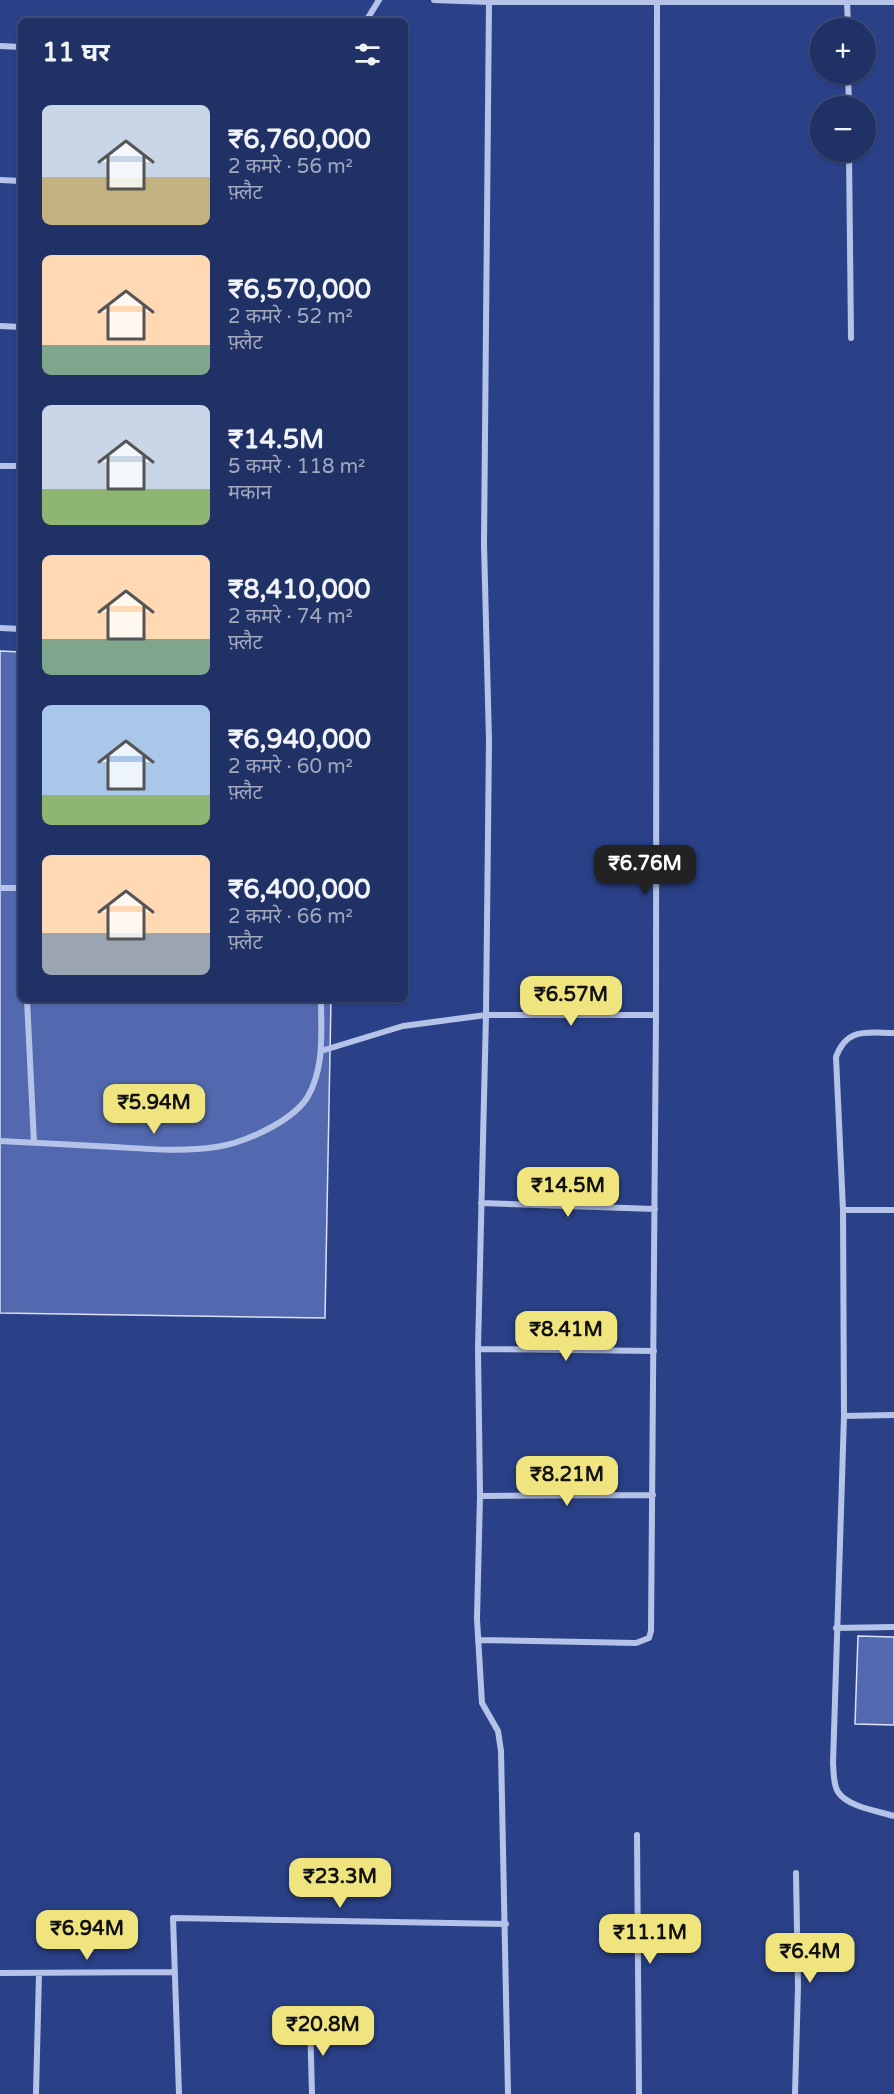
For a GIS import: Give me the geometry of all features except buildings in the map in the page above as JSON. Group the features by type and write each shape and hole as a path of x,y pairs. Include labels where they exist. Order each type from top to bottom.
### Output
{"street":[{"path":"368,18 379,0"},
{"path":"434,0 894,2"},
{"path":"847,1 848,18"},
{"path":"489,2 484,544 489,741 486,1015 478,1349 480,1496 478,1640 482,1703 498,1731 501,1751 508,2094"},
{"path":"478,1640 636,1643 649,1638 651,1631 656,1015 657,2"},
{"path":"0,46 18,47"},
{"path":"849,162 851,338"},
{"path":"0,180 18,181"},
{"path":"0,326 18,327"},
{"path":"0,466 18,466"},
{"path":"0,628 18,629"},
{"path":"0,888 18,888"},
{"path":"27,1002 34,1143"},
{"path":"0,1142 160,1150 217,1147 247,1137 284,1120 306,1098 318,1072 321,1051 321,1002"},
{"path":"321,1051 403,1026 486,1015 656,1015"},
{"path":"894,1033 860,1033 847,1038 836,1057 843,1210 844,1416 836,1628 834,1782 838,1792 851,1803 894,1816"},
{"path":"481,1203 655,1209"},
{"path":"843,1210 894,1210"},
{"path":"478,1349 654,1351"},
{"path":"844,1416 894,1415"},
{"path":"480,1496 653,1495"},
{"path":"836,1628 894,1627"},
{"path":"637,1835 639,2094"},
{"path":"795,2094 798,1987 796,1874"},
{"path":"178,2094 174,1918 506,1924"},
{"path":"0,1973 175,1972"},
{"path":"36,2094 39,1973"},
{"path":"310,2019 312,2094"}]}
